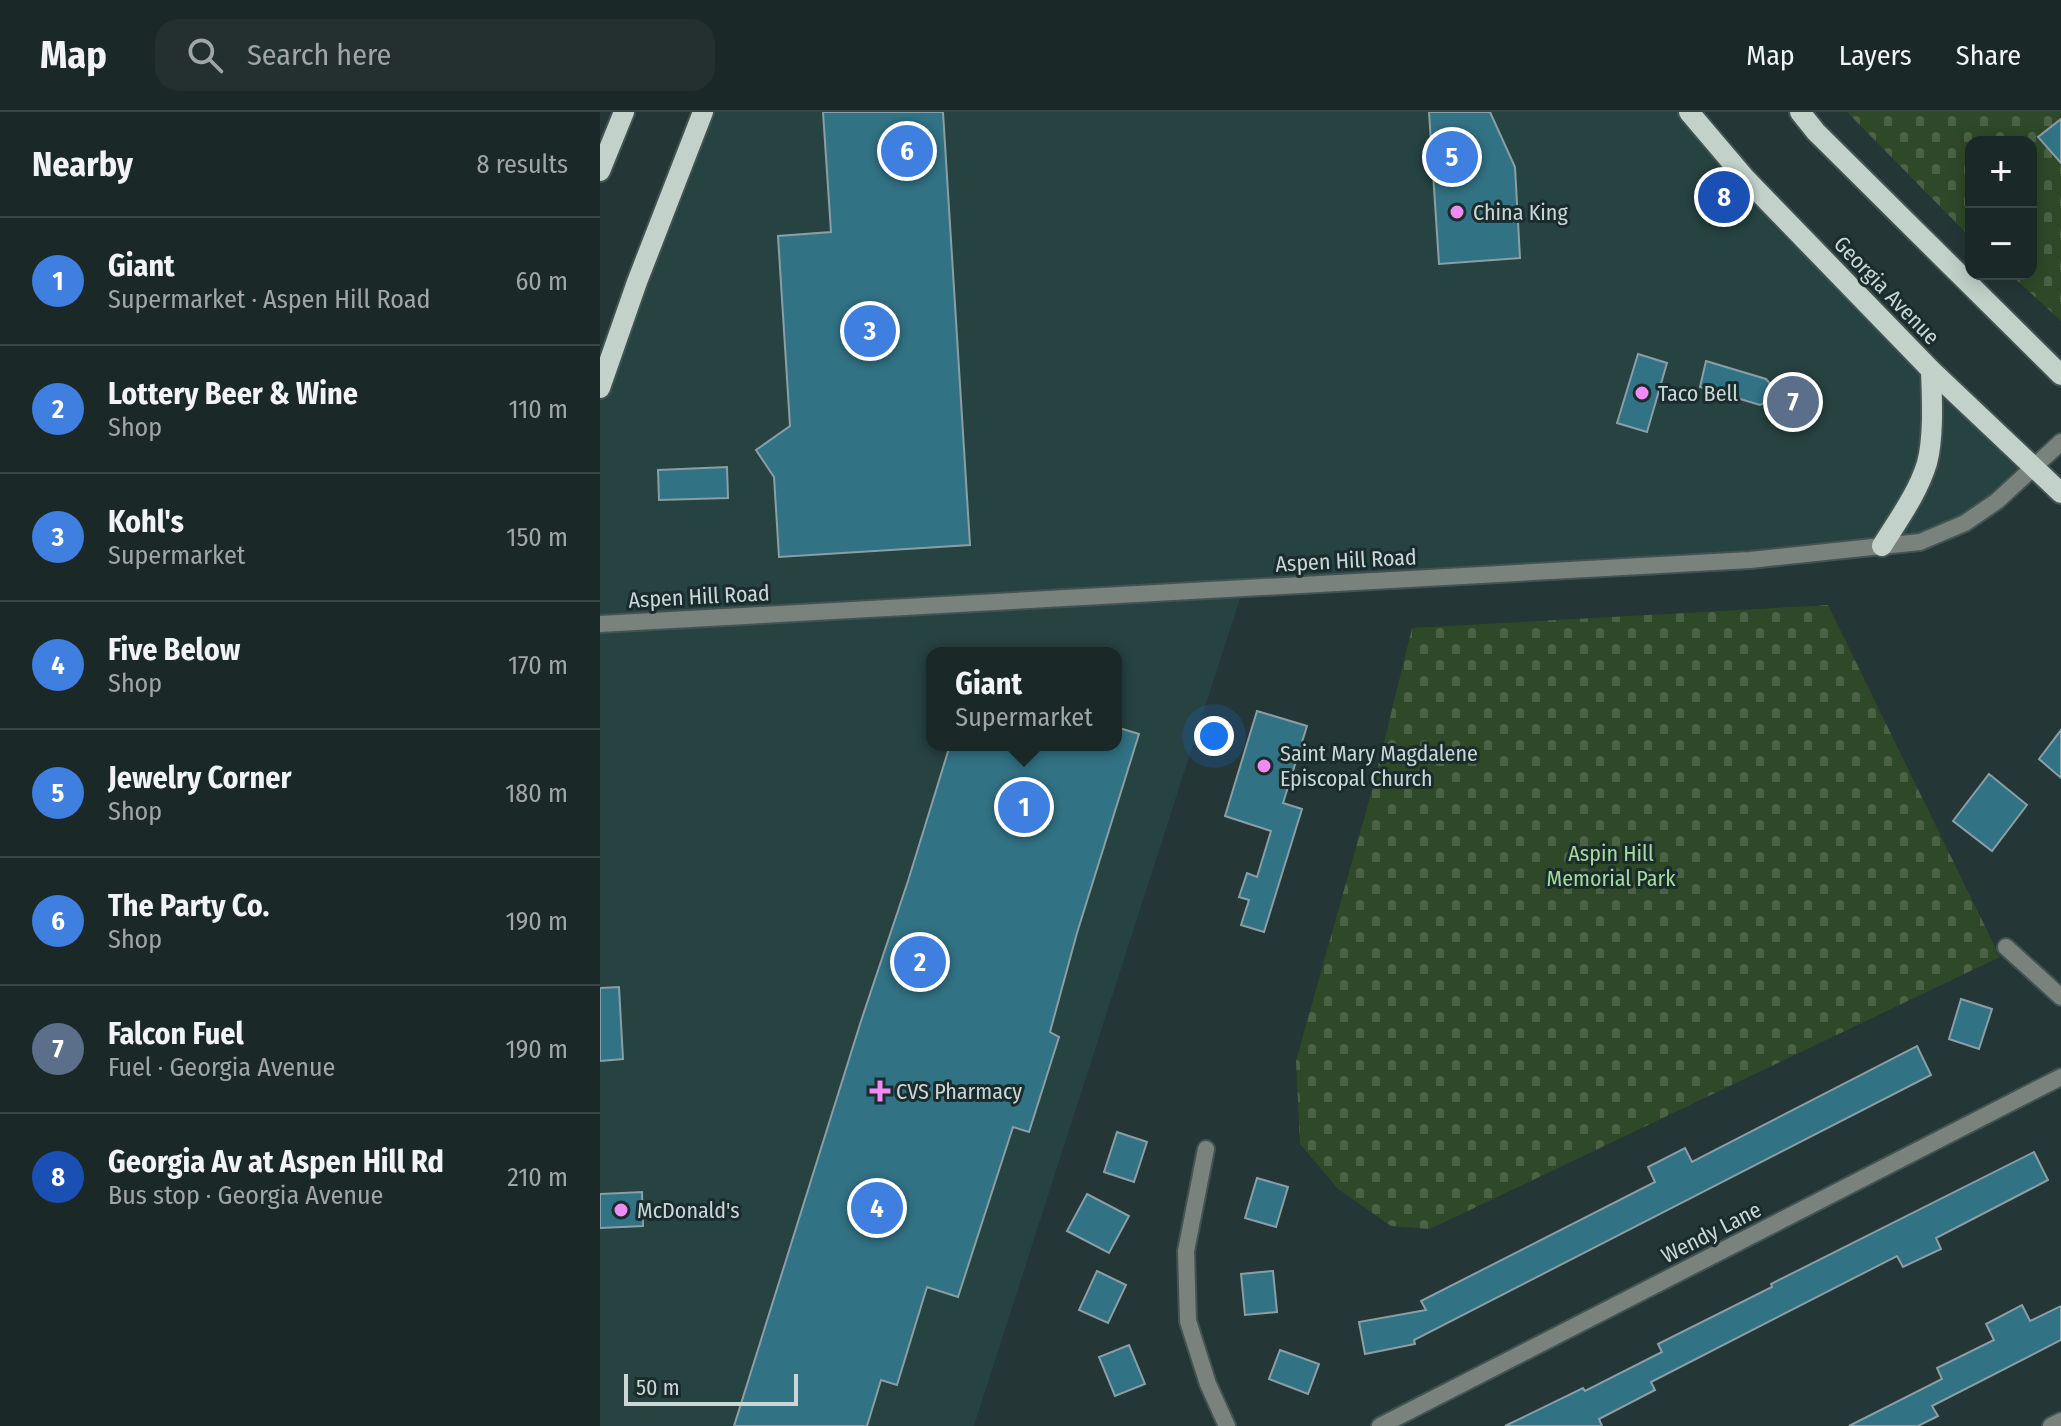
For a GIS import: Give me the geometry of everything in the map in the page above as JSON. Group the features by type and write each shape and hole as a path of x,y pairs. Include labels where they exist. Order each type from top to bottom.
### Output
{"main road":[{"path":"600,171 624,112"},
{"path":"600,388 703,112"},
{"name":"Georgia Avenue","path":"1689,112 1745,178 1931,370 2061,493"},
{"path":"1800,112 1816,132 2061,375"},
{"path":"1882,546 1926,466 1930,449 1931,370"}],"street":[{"name":"Aspen Hill Road","path":"600,624 1750,560 1920,542 1965,523 1997,501 2061,442"},
{"path":"2006,947 2061,997"},
{"name":"Wendy Lane","path":"1380,1426 2061,1077"},
{"path":"1206,1149 1186,1251 1188,1321 1208,1384 1227,1426"},
{"path":"2051,1426 2061,1421"}],"shaded area":[{"path":"703,112 1689,112 2034,468 1997,501 1920,542 1243,589 974,1426 600,1426 600,388"}],"green space":[{"path":"1847,112 2061,112 2061,321 2017,280 2037,280 2037,136 1965,136 1965,232"},
{"name":"Aspin Hill Memorial Park","path":"1828,605 2000,957 1430,1229 1391,1226 1338,1189 1300,1144 1296,1061 1374,783 1412,628"}],"building":[{"path":"823,112 943,112 970,545 779,557 774,477 756,450 790,426 778,236 831,232"},
{"path":"1429,112 1490,112 1515,167 1520,258 1439,264"},
{"path":"2061,119 2061,163 2038,137"},
{"name":"Taco Bell","path":"1638,354 1667,363 1647,432 1617,423"},
{"path":"1706,361 1766,379 1773,387 1773,394 1760,405 1700,387"},
{"path":"727,467 728,498 659,500 658,470"},
{"path":"1257,711 1307,726 1283,803 1302,809 1264,932 1241,925 1249,900 1239,897 1247,873 1257,877 1271,831 1225,816"},
{"path":"1122,729 1139,734 1077,933 1050,1032 1059,1037 1029,1132 1013,1127 958,1297 927,1287 897,1385 881,1380 867,1426 734,1426 861,1021 948,751 1122,751"},
{"path":"2061,730 2061,778 2039,759"},
{"path":"1989,774 2027,805 1992,851 1953,821"},
{"path":"619,987 623,1059 600,1061 600,988"},
{"path":"1961,999 1992,1009 1979,1049 1949,1039"},
{"path":"1917,1046 1931,1075 1414,1340 1415,1344 1365,1354 1359,1322 1426,1310 1421,1301 1655,1182 1648,1167 1685,1148 1692,1162"},
{"path":"1117,1132 1147,1142 1134,1182 1104,1172"},
{"path":"2034,1152 2048,1180 1936,1238 1941,1249 1903,1267 1897,1256 1651,1382 1655,1390 1599,1419 1602,1426 1505,1426 1583,1388 1585,1391 1662,1352 1658,1344"},
{"path":"1257,1178 1288,1187 1276,1227 1245,1218"},
{"name":"McDonald's","path":"642,1192 643,1226 600,1228 600,1194"},
{"path":"1087,1194 1129,1216 1109,1253 1067,1231"},
{"path":"1097,1271 1126,1285 1108,1323 1079,1310"},
{"path":"1273,1271 1277,1312 1245,1315 1241,1274"},
{"path":"2022,1305 2030,1321 2061,1306 2061,1340 1932,1406 1938,1416 1918,1426 1849,1426 1942,1379 1937,1368 1994,1340 1986,1324"},
{"path":"1129,1345 1145,1384 1115,1396 1099,1357"},
{"path":"1280,1350 1319,1364 1308,1394 1269,1379"}],"place":[{"name":"The Party Co.","path":"907,151"},
{"name":"Jewelry Corner","path":"1452,157"},
{"name":"Georgia Av at Aspen Hill Rd","path":"1724,197"},
{"name":"China King","path":"1457,212"},
{"name":"Kohl's","path":"870,331"},
{"name":"Taco Bell","path":"1642,393"},
{"name":"Falcon Fuel","path":"1793,402"},
{"name":"Saint Mary Magdalene Episcopal Church","path":"1264,766"},
{"name":"Giant","path":"1024,807"},
{"name":"Lottery Beer & Wine","path":"920,962"},
{"name":"CVS Pharmacy","path":"880,1091"},
{"name":"Five Below","path":"877,1208"},
{"name":"McDonald's","path":"621,1210"}]}
